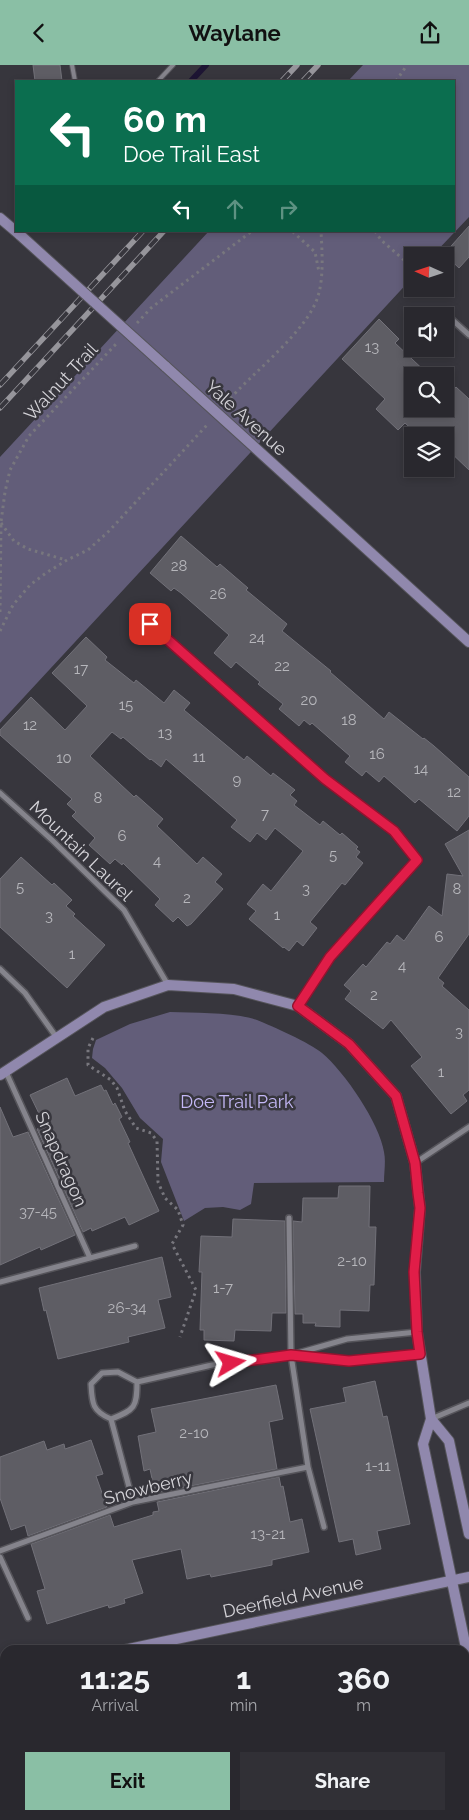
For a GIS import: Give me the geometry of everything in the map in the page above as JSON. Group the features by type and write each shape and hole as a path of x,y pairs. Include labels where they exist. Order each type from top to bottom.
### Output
{"street":[{"name":"Yale Avenue","path":"0,218 15,231"},
{"name":"Yale Avenue","path":"16,232 469,643"},
{"path":"454,321 469,335"},
{"path":"150,624 325,779 394,831 417,860 330,957 298,1006"},
{"name":"Mountain Laurel","path":"0,793 52,840 124,911 168,985"},
{"path":"0,969 25,993 57,1038"},
{"path":"3,1073 104,1007 168,985 234,989 298,1006 349,1044 396,1096 415,1163 420,1208 414,1272 417,1332 431,1419 423,1443 465,1645"},
{"name":"Snapdragon","path":"3,1073 90,1258"},
{"path":"415,1163 469,1127"},
{"path":"290,1217 291,1355 308,1467 324,1527"},
{"path":"0,1282 135,1246"},
{"path":"137,1382 137,1399 130,1412 111,1419 99,1413 92,1402 91,1384 102,1373 118,1372 137,1382 212,1365 291,1355 347,1339 417,1332"},
{"path":"291,1355 349,1361 420,1354"},
{"path":"431,1419 469,1403"},
{"path":"111,1419 134,1502"},
{"path":"431,1419 450,1441 469,1534"},
{"name":"Snowberry","path":"0,1551 134,1502 308,1467"},
{"path":"0,1557 28,1618"},
{"name":"Deerfield Avenue","path":"148,1645 469,1577"}],"lane":[{"path":"72,65 75,80"},
{"path":"159,80 174,65"}],"path":[{"path":"397,80 407,65"},
{"path":"131,329 151,308 251,232"},
{"path":"293,232 315,252 320,277"},
{"path":"217,414 236,391 306,320 318,296 321,232"},
{"path":"376,232 381,240 404,260"},
{"name":"Walnut Trail","path":"0,612 1,522 10,469 29,436 118,342"},
{"path":"0,631 13,605 30,585 67,560 88,550 109,531 201,431"},
{"path":"1,522 14,541 28,549 67,560"},
{"path":"93,1038 88,1048 88,1065 112,1080 117,1088 125,1111 136,1128 151,1133 157,1141 158,1182 165,1198 178,1211 183,1225 172,1244 196,1290 180,1337"}],"green space":[{"path":"363,65 469,65 469,217 455,232 455,80 349,80"},
{"path":"208,232 455,232 441,247 404,247 404,287 0,723 0,457"},
{"name":"Doe Trail Park","path":"170,1012 214,1013 247,1017 291,1035 322,1053 331,1061 350,1085 376,1127 385,1155 384,1182 254,1183 251,1204 240,1210 223,1207 205,1208 184,1221 161,1162 163,1139 140,1118 122,1088 105,1068 92,1058 96,1040 130,1024"}],"building":[{"path":"33,65 60,65 62,80 35,80"},
{"path":"469,226 469,257 459,268 454,263 454,247 450,247"},
{"path":"379,319 399,339 395,343 404,351 404,357 410,357 420,367 404,367 404,417 454,417 454,389 456,387 469,399 469,470 454,456 454,427 409,427 405,423 398,430 376,409 385,399 342,359"},
{"path":"181,536 217,567 220,564 248,588 246,590 287,624 282,631 331,671 384,719 389,712 434,746 469,777 469,816 457,831 419,799 415,803 384,776 379,782 366,771 362,776 345,762 350,756 312,723 310,725 304,720 299,726 279,709 283,704 258,684 260,682 236,662 231,668 214,653 229,635 181,593 174,588 171,591 150,573"},
{"path":"86,637 107,657 105,660 134,683 136,680 164,703 174,690 190,703 184,710 244,760 247,756 271,776 273,773 295,790 290,795 297,801 294,805 320,825 323,821 340,835 342,833 358,847 356,849 360,852 356,857 363,863 345,885 342,883 310,922 317,928 303,946 297,941 289,951 283,948 249,919 256,911 247,904 263,884 271,891 303,851 275,828 266,840 257,833 250,842 231,827 237,820 166,759 161,767 123,737 121,739 112,732 90,756 134,797 136,795 163,819 157,826 197,864 203,857 222,874 215,882 223,889 191,924 187,926 178,917 173,922 155,905 160,899 123,863 122,865 115,859 110,864 89,845 95,838 72,816 76,812 67,804 72,799 0,735 0,730 31,697 65,730 87,706 52,673"},
{"path":"469,830 469,934 438,978 444,983 442,986 469,1010 469,1090 463,1095 467,1101 451,1114 411,1066 422,1057 391,1020 383,1029 345,999 351,991 344,985 363,964 366,967 387,942 390,944 397,935 404,941 429,906 442,916 447,874 463,876 445,844"},
{"path":"21,857 72,900 66,906 75,914 73,916 105,945 67,988 0,927 0,879"},
{"path":"67,1078 75,1096 101,1085 104,1091 106,1090 113,1105 115,1103 122,1117 119,1119 130,1142 128,1143 159,1211 129,1225 125,1217 92,1231 91,1228 83,1232 37,1129 45,1126 30,1095"},
{"path":"0,1107 13,1137 28,1132 75,1235 41,1250 40,1247 0,1265"},
{"path":"339,1186 370,1186 369,1227 376,1227 374,1285 370,1285 369,1311 340,1310 340,1327 315,1326 316,1323 303,1323 303,1314 295,1314 293,1221 302,1222 303,1198 338,1198"},
{"path":"233,1219 285,1221 286,1313 272,1313 271,1331 235,1330 234,1341 204,1340 204,1330 200,1330 202,1272 199,1272 201,1236 232,1237"},
{"path":"162,1257 171,1297 158,1300 165,1328 128,1337 129,1342 58,1359 39,1288"},
{"path":"375,1381 383,1417 387,1416 410,1524 377,1531 381,1549 356,1555 353,1539 339,1542 310,1409 346,1402 343,1388"},
{"path":"276,1385 283,1419 269,1422 277,1469 155,1493 150,1469 144,1471 138,1436 156,1432 151,1409"},
{"path":"91,1440 103,1474 96,1476 107,1507 28,1536 25,1525 11,1530 0,1498 0,1457 44,1441 47,1450 64,1444 65,1449"},
{"path":"279,1477 281,1487 283,1486 290,1522 302,1519 309,1552 272,1560 272,1565 211,1577 210,1574 187,1579 181,1549 132,1560 143,1593 124,1599 125,1603 109,1608 108,1605 47,1624 37,1591 45,1589 31,1544 110,1515 114,1527 153,1515 153,1512 159,1511 157,1502"}],"waterway":[{"path":"192,80 206,65"}],"railway":[{"path":"283,80 297,65"},
{"path":"304,80 318,65"},
{"path":"0,385 142,232"},
{"path":"0,408 163,232"}],"route":[{"path":"150,624 325,779 394,831 417,860 330,957 298,1006 349,1044 396,1096 415,1163 420,1208 414,1272 420,1354 349,1361 291,1355 231,1363"}]}
